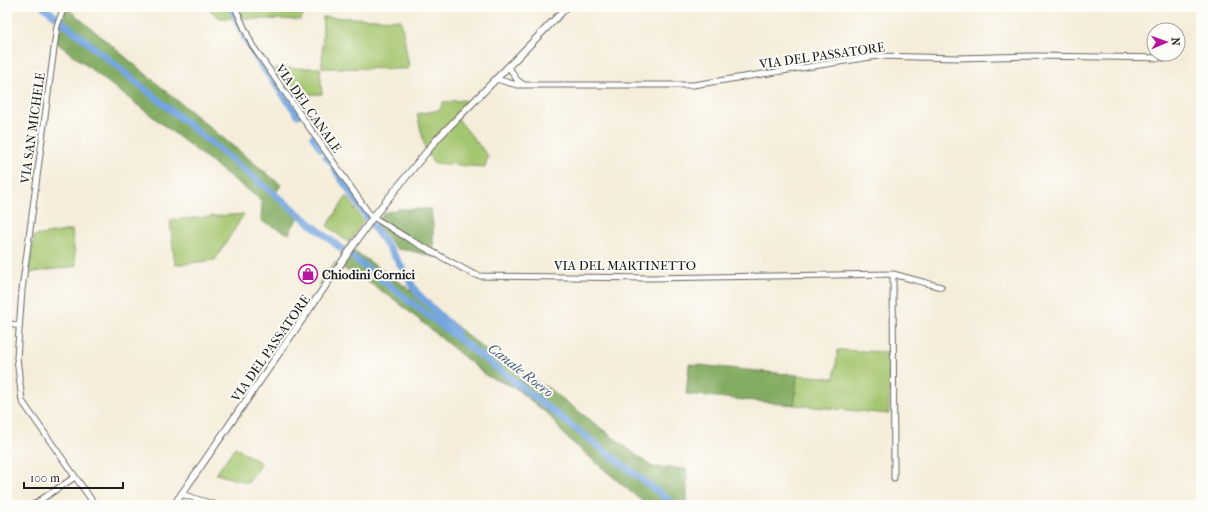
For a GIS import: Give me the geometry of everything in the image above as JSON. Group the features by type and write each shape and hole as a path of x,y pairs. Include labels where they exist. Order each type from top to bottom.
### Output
{"street":[{"name":"VIA SAN MICHELE","path":"64,7 58,23 31,214 16,358 22,401 95,505"},
{"name":"VIA DEL CANALE","path":"235,7 256,50 373,217"},
{"name":"VIA DEL PASSATORE","path":"174,505 373,217 438,138 567,7"},
{"name":"VIA DEL PASSATORE","path":"496,79 525,86 693,85 877,56 958,58 1033,56 1146,58"},
{"path":"509,67 517,80 525,86"},
{"name":"VIA DEL MARTINETTO","path":"373,217 407,238 480,276 650,278 893,274 941,287"},
{"path":"893,274 894,478"},
{"path":"7,323 19,326"},
{"path":"33,505 75,477"},
{"path":"182,494 216,505"}],"green space":[{"path":"206,7 309,7 300,20 220,18"},
{"path":"67,8 281,185 274,196 299,215 289,234 261,221 262,201 57,43 58,28"},
{"path":"323,17 401,20 409,67 408,69 322,68"},
{"path":"273,68 320,68 322,94 294,95"},
{"path":"465,100 458,119 488,156 485,167 433,163 425,148 417,114 440,110 443,102"},
{"path":"347,196 363,221 349,243 327,226"},
{"path":"399,209 431,209 434,257 412,251 397,249 376,225 384,213"},
{"path":"244,214 215,260 175,265 170,220"},
{"path":"72,230 76,266 28,273 34,236"},
{"path":"353,250 425,300 495,358 548,388 652,467 687,469 687,503 689,505 646,505 565,436 550,416 514,387 487,376 395,300 368,282 341,267"},
{"path":"334,263 336,263 322,286 320,285 320,281"},
{"path":"838,350 889,352 889,414 794,405 797,375 834,378"},
{"path":"689,364 797,375 794,405 686,394"},
{"path":"235,447 261,463 248,483 216,474"}],"waterway":[{"path":"44,7 343,250"},
{"path":"231,7 247,42 261,65 298,115"},
{"path":"313,137 321,149"},
{"path":"326,156 330,161"},
{"path":"334,168 367,217"},
{"path":"372,225 396,258 417,293 457,332"},
{"name":"Canale Roero","path":"351,256 675,505"}],"place":[{"name":"Chiodini Cornici","path":"308,274"}]}
